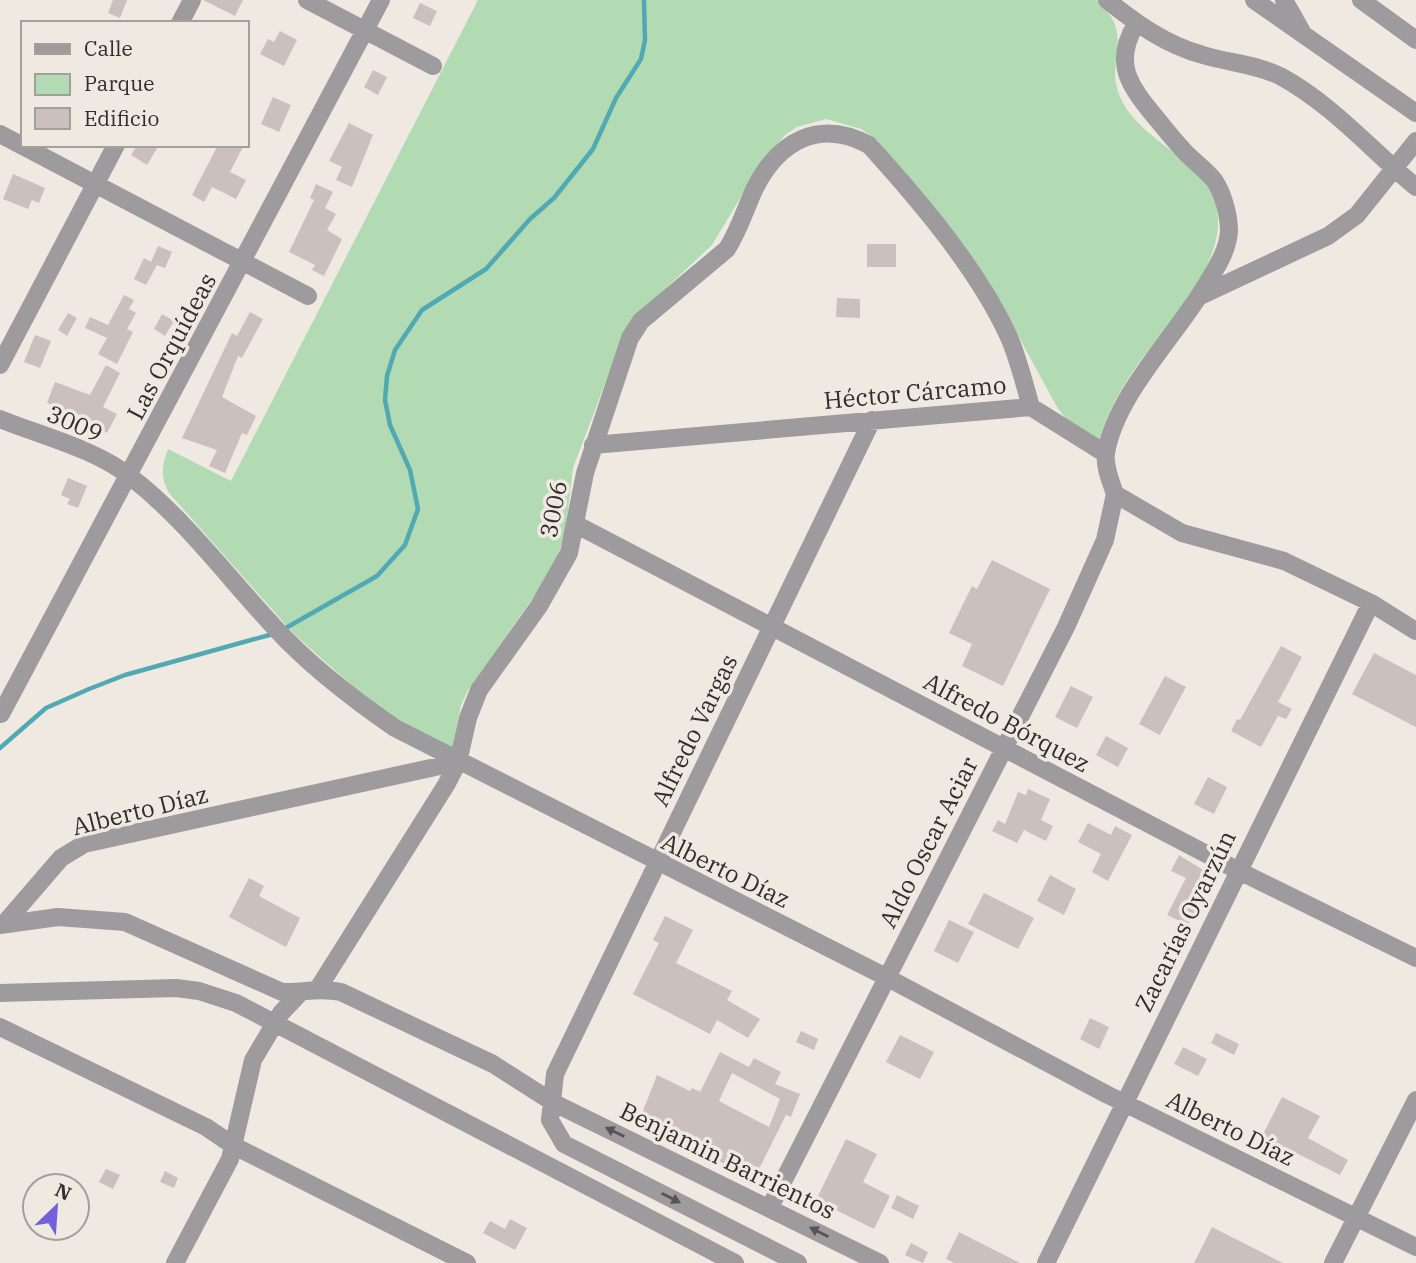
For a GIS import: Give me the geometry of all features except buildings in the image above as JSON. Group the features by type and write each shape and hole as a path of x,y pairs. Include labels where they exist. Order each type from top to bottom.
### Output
{"street":[{"path":"181,21 192,0"},
{"path":"307,0 433,66"},
{"name":"Las Orquídeas","path":"1,714 381,0"},
{"path":"1107,0 1136,24 1173,46 1205,56 1253,65 1279,76 1334,112 1416,187"},
{"path":"1254,0 1416,113"},
{"path":"1284,0 1307,38"},
{"path":"1361,0 1416,40"},
{"path":"1136,24 1128,37 1125,55 1126,74 1132,89 1182,149 1214,181 1225,205 1229,231 1225,251 1200,296 1132,391 1106,454 1115,494 1182,533 1284,561 1371,603 1416,631"},
{"name":"3006","path":"319,988 458,762 468,718 479,690 559,574 577,525 585,473 593,445 630,338 641,321 727,249 755,188 776,156 797,140 832,131 850,134 869,145 956,252 990,302 1009,337 1031,407"},
{"path":"0,134 21,145"},
{"path":"1200,296 1328,236 1357,215 1416,141"},
{"path":"25,147 308,296"},
{"path":"0,365 115,147"},
{"name":"Héctor Cárcamo","path":"593,445 1031,407 1106,454"},
{"name":"3009","path":"0,419 92,456 130,476 191,535 278,632 331,681 395,729 458,762"},
{"name":"Alfredo Vargas","path":"554,1102 555,1074 872,420"},
{"name":"Aldo Oscar Aciar","path":"770,1207 1066,626 1105,540 1115,494"},
{"name":"Alfredo Bórquez","path":"577,525 1237,870 1416,958"},
{"name":"Zacarías Oyarzún","path":"1046,1263 1237,870 1371,603"},
{"name":"Alberto Díaz","path":"2,925 61,858 84,844 458,762 886,977 1124,1103 1416,1247"},
{"path":"2,925 58,917 125,922 282,992 300,993 319,988"},
{"path":"0,993 176,988 236,1003 735,1263"},
{"name":"Benjamin Barrientos","path":"319,988 341,992 493,1064 554,1102 880,1263"},
{"path":"175,1263 234,1146 253,1060 275,1023 300,993"},
{"path":"0,1027 206,1127 234,1146 467,1263"},
{"path":"1334,1263 1416,1100"},
{"path":"554,1102 550,1120 564,1144 798,1263"}],"green space":[{"path":"478,0 1097,0 1116,26 1118,38 1115,74 1123,103 1142,126 1189,166 1209,189 1217,212 1217,236 1209,261 1197,285 1123,387 1109,413 1099,441 1066,419 1057,407 997,297 877,140 861,129 826,119 797,127 785,135 760,165 712,245 650,303 617,352 573,468 565,535 552,571 468,690 461,705 452,749 402,724 365,697 294,634 169,493 163,471 168,449 231,481"}],"waterway":[{"path":"284,629 377,576 405,545 418,509 410,470 390,425 385,400 387,376 395,350 422,310 486,269 530,219 554,198 593,149 616,98 641,59 645,40 644,0"},
{"path":"0,748 46,708 89,689 125,675 273,634"}]}
